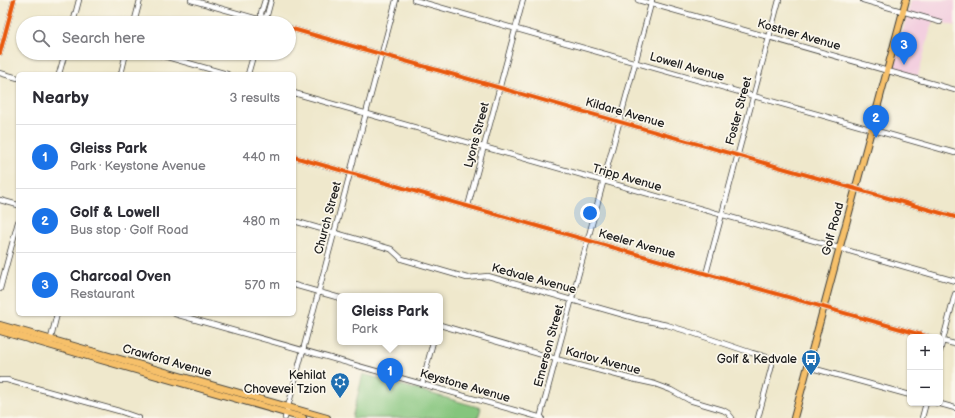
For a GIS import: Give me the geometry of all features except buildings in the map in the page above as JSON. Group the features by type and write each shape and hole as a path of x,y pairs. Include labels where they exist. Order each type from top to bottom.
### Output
{"main road":[{"name":"Golf Road","path":"794,418 906,0"},
{"name":"Crawford Avenue","path":"0,325 50,342 168,376 303,418"},
{"name":"Crawford Avenue","path":"0,331 50,342"},
{"name":"Crawford Avenue","path":"286,412 327,418"}],"street":[{"path":"0,53 14,0"},
{"path":"75,16 79,0"},
{"path":"136,16 140,0"},
{"path":"191,0 243,16"},
{"path":"261,16 265,0"},
{"path":"266,16 271,0"},
{"name":"Church Street","path":"286,412 396,0"},
{"name":"Lowell Avenue","path":"414,0 955,153"},
{"name":"Lyons Street","path":"468,206 523,0"},
{"name":"Kostner Avenue","path":"638,0 651,2 955,90"},
{"name":"Foster Street","path":"706,274 779,0"},
{"path":"863,0 940,22"},
{"name":"Emerson Street","path":"541,418 571,299 651,2"},
{"name":"Kildare Avenue","path":"296,30 955,217"},
{"path":"60,72 63,60"},
{"path":"121,72 124,60"},
{"path":"178,60 220,72"},
{"path":"249,72 252,60"},
{"path":"0,73 16,77"},
{"name":"Tripp Avenue","path":"296,94 955,281"},
{"name":"Keeler Avenue","path":"296,158 918,334"},
{"path":"0,200 16,204"},
{"name":"Kedvale Avenue","path":"296,222 391,249 402,259 466,278 488,276 638,319 667,325 772,359 758,418"},
{"path":"0,289 16,229"},
{"path":"296,286 337,297"},
{"path":"943,334 955,294"},
{"path":"50,342 57,316"},
{"name":"Keystone Avenue","path":"182,316 541,418"},
{"name":"Karlov Avenue","path":"443,326 556,359 662,386 689,400 724,410 727,416 732,418"},
{"path":"943,341 955,344"},
{"path":"422,384 432,345"},
{"path":"808,367 907,394"},
{"path":"0,380 14,382 139,418"},
{"path":"943,405 955,408"},
{"path":"922,418 925,406"}],"shaded area":[{"path":"911,0 955,0 955,26 933,20 918,76 893,69"}],"green space":[{"path":"363,374 481,408 478,418 352,418"}],"cycle path":[{"path":"0,53 14,0"},
{"path":"296,30 955,217"},
{"path":"296,158 918,334"}],"place":[{"name":"Charcoal Oven","path":"904,65"},
{"name":"Golf & Lowell","path":"876,138"},
{"name":"Golf & Kedvale","path":"811,376"},
{"name":"Gleiss Park","path":"390,391"},
{"name":"Kehilat Chovevei Tzion","path":"340,399"}]}
